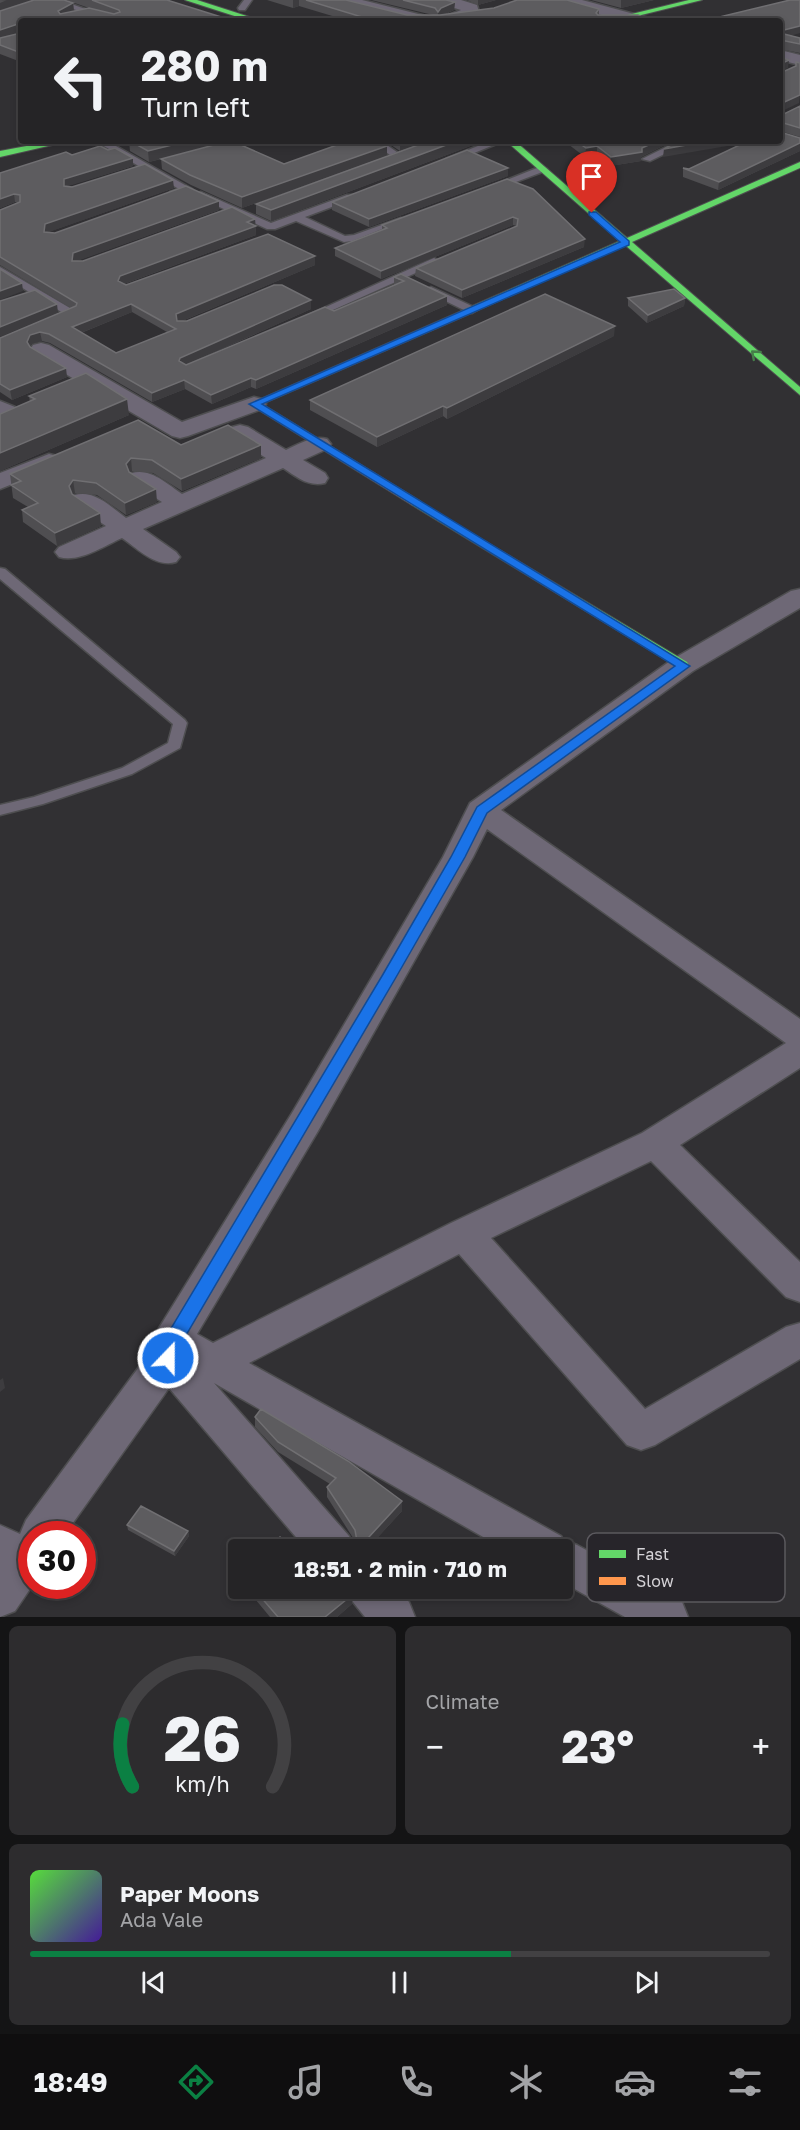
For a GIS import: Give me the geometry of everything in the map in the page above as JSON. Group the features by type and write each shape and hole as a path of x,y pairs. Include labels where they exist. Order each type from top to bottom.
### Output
{"street":[{"path":"189,0 243,8 255,18"},
{"path":"217,0 274,18"},
{"path":"342,0 371,9 380,8 398,0"},
{"path":"445,0 471,8 460,18"},
{"path":"563,0 629,18"},
{"path":"642,18 698,0"},
{"path":"645,18 714,3"},
{"path":"380,8 417,18"},
{"path":"460,18 492,11"},
{"path":"783,56 800,60"},
{"path":"0,147 18,143"},
{"path":"0,153 50,144"},
{"path":"513,144 800,392"},
{"path":"533,144 590,192"},
{"path":"42,350 79,382 154,415 180,431 254,404 626,243 647,239 800,165"},
{"path":"625,221 647,239"},
{"path":"254,404 683,666"},
{"path":"132,425 154,415"},
{"path":"240,432 316,477"},
{"path":"68,552 319,444"},
{"path":"0,482 66,453"},
{"path":"141,477 180,503"},
{"path":"84,500 167,556"},
{"path":"46,1521 171,1349 429,908 481,810 683,666 800,597"},
{"path":"481,810 800,1036"},
{"path":"213,1362 464,1234 655,1143 800,1051"},
{"path":"655,1143 800,1286"},
{"path":"464,1234 640,1432 800,1339"},
{"path":"171,1349 213,1362 527,1539"},
{"path":"171,1349 325,1539"},
{"path":"573,1565 587,1573"},
{"path":"377,1599 393,1617"},
{"path":"639,1602 666,1617"}],"lane":[{"path":"38,3 47,0"},
{"path":"52,0 106,18"},
{"path":"227,18 243,8"},
{"path":"72,18 88,12"},
{"path":"105,144 187,189 271,227 362,193"},
{"path":"207,151 241,144"},
{"path":"381,144 404,156 388,161"},
{"path":"438,164 491,144"},
{"path":"647,159 680,144"},
{"path":"135,171 166,162"},
{"path":"486,190 542,169"},
{"path":"164,197 187,189"},
{"path":"222,214 253,210"},
{"path":"296,218 344,239 356,238 410,218"},
{"path":"260,239 272,235 271,227"},
{"path":"304,319 321,307 411,281 441,258"},
{"path":"1,271 71,313 51,321"},
{"path":"411,281 472,310"},
{"path":"18,299 37,292"},
{"path":"0,572 180,723 175,745 127,771 38,801 0,810"}],"building":[{"path":"34,0 64,0 73,3 58,11 60,14 89,8 114,14 120,12 119,10 92,0 167,0 224,18 18,18 18,24 0,30 0,11"},
{"path":"306,0 346,0 407,15 440,15 494,8 517,0 567,0 599,9 596,13 598,15 638,15 644,18 365,18"},
{"path":"403,0 455,2 441,8 438,12 435,8"},
{"path":"790,0 800,0 800,26 783,30 783,18 715,18"},
{"path":"18,34 18,52 0,45 0,38"},
{"path":"783,34 800,38 800,44 783,41"},
{"path":"796,62 800,63 800,95 783,103 783,72 796,66"},
{"path":"800,106 800,128 783,123 783,114"},
{"path":"783,133 800,138 800,143 719,182 683,168 689,169 742,144 783,144"},
{"path":"135,144 176,144 148,151"},
{"path":"218,144 239,144 284,164 340,144 384,144 387,146 242,197 190,175 161,159"},
{"path":"421,144 449,144 271,210 256,204"},
{"path":"580,144 651,144 642,148 642,152 611,157 597,146 586,148"},
{"path":"673,144 692,144 664,149"},
{"path":"100,146 108,150 115,148 133,158 64,179 64,186 72,187 145,164 173,180 45,224 44,232 55,233 186,186 219,201 73,253 72,261 83,261 232,207 255,219 247,222 256,226 120,276 118,281 126,285 268,234 315,256 176,314 177,321 187,321 274,285 282,285 311,300 180,358 179,361 186,365 325,307 334,311 404,281 394,277 401,274 447,296 256,380 251,378 211,395 184,380 152,393 49,334 40,332 30,335 27,342 30,347 66,368 10,390 0,384 0,338 76,306 77,303 0,257 0,210 20,202 20,195 14,194 0,199 0,173 66,152 72,155","holes":["131,304 176,329 116,353 72,327"]},
{"path":"467,150 508,168 369,219 332,202"},
{"path":"507,179 533,189 585,239 462,290 416,268 517,226 518,219 513,217 381,271 335,248 387,228 382,225"},
{"path":"0,269 22,283 0,291"},
{"path":"674,289 685,298 648,315 628,298"},
{"path":"35,290 57,304 0,327 0,301"},
{"path":"545,294 615,326 447,408 443,406 377,437 310,400"},
{"path":"86,373 127,399 0,453 0,414 35,399 29,396"},
{"path":"138,420 181,445 228,425 261,445 181,479 152,460 131,458 126,464 129,472 156,489 125,503 96,483 73,480 69,486 72,494 100,513 55,533 22,510 38,503 11,485 21,481 10,474"},
{"path":"261,1409 348,1461 402,1501 367,1539 357,1539 355,1530 327,1487 336,1478 278,1442 255,1417"},
{"path":"141,1506 188,1531 174,1551 127,1525"},
{"path":"262,1599 347,1599 325,1617 278,1617"}],"traffic: fast":[{"path":"189,0 248,18"},
{"path":"620,18 698,0"},
{"path":"0,154 51,144"},
{"path":"513,144 800,392"},
{"path":"464,313 800,165"},
{"path":"416,503 683,665"}],"traffic: slow":[{"path":"416,503 254,404 464,313"}],"route":[{"path":"168,1358 173,1340 304,1122 458,857 481,810 683,666 254,404 626,243 592,213"}]}
